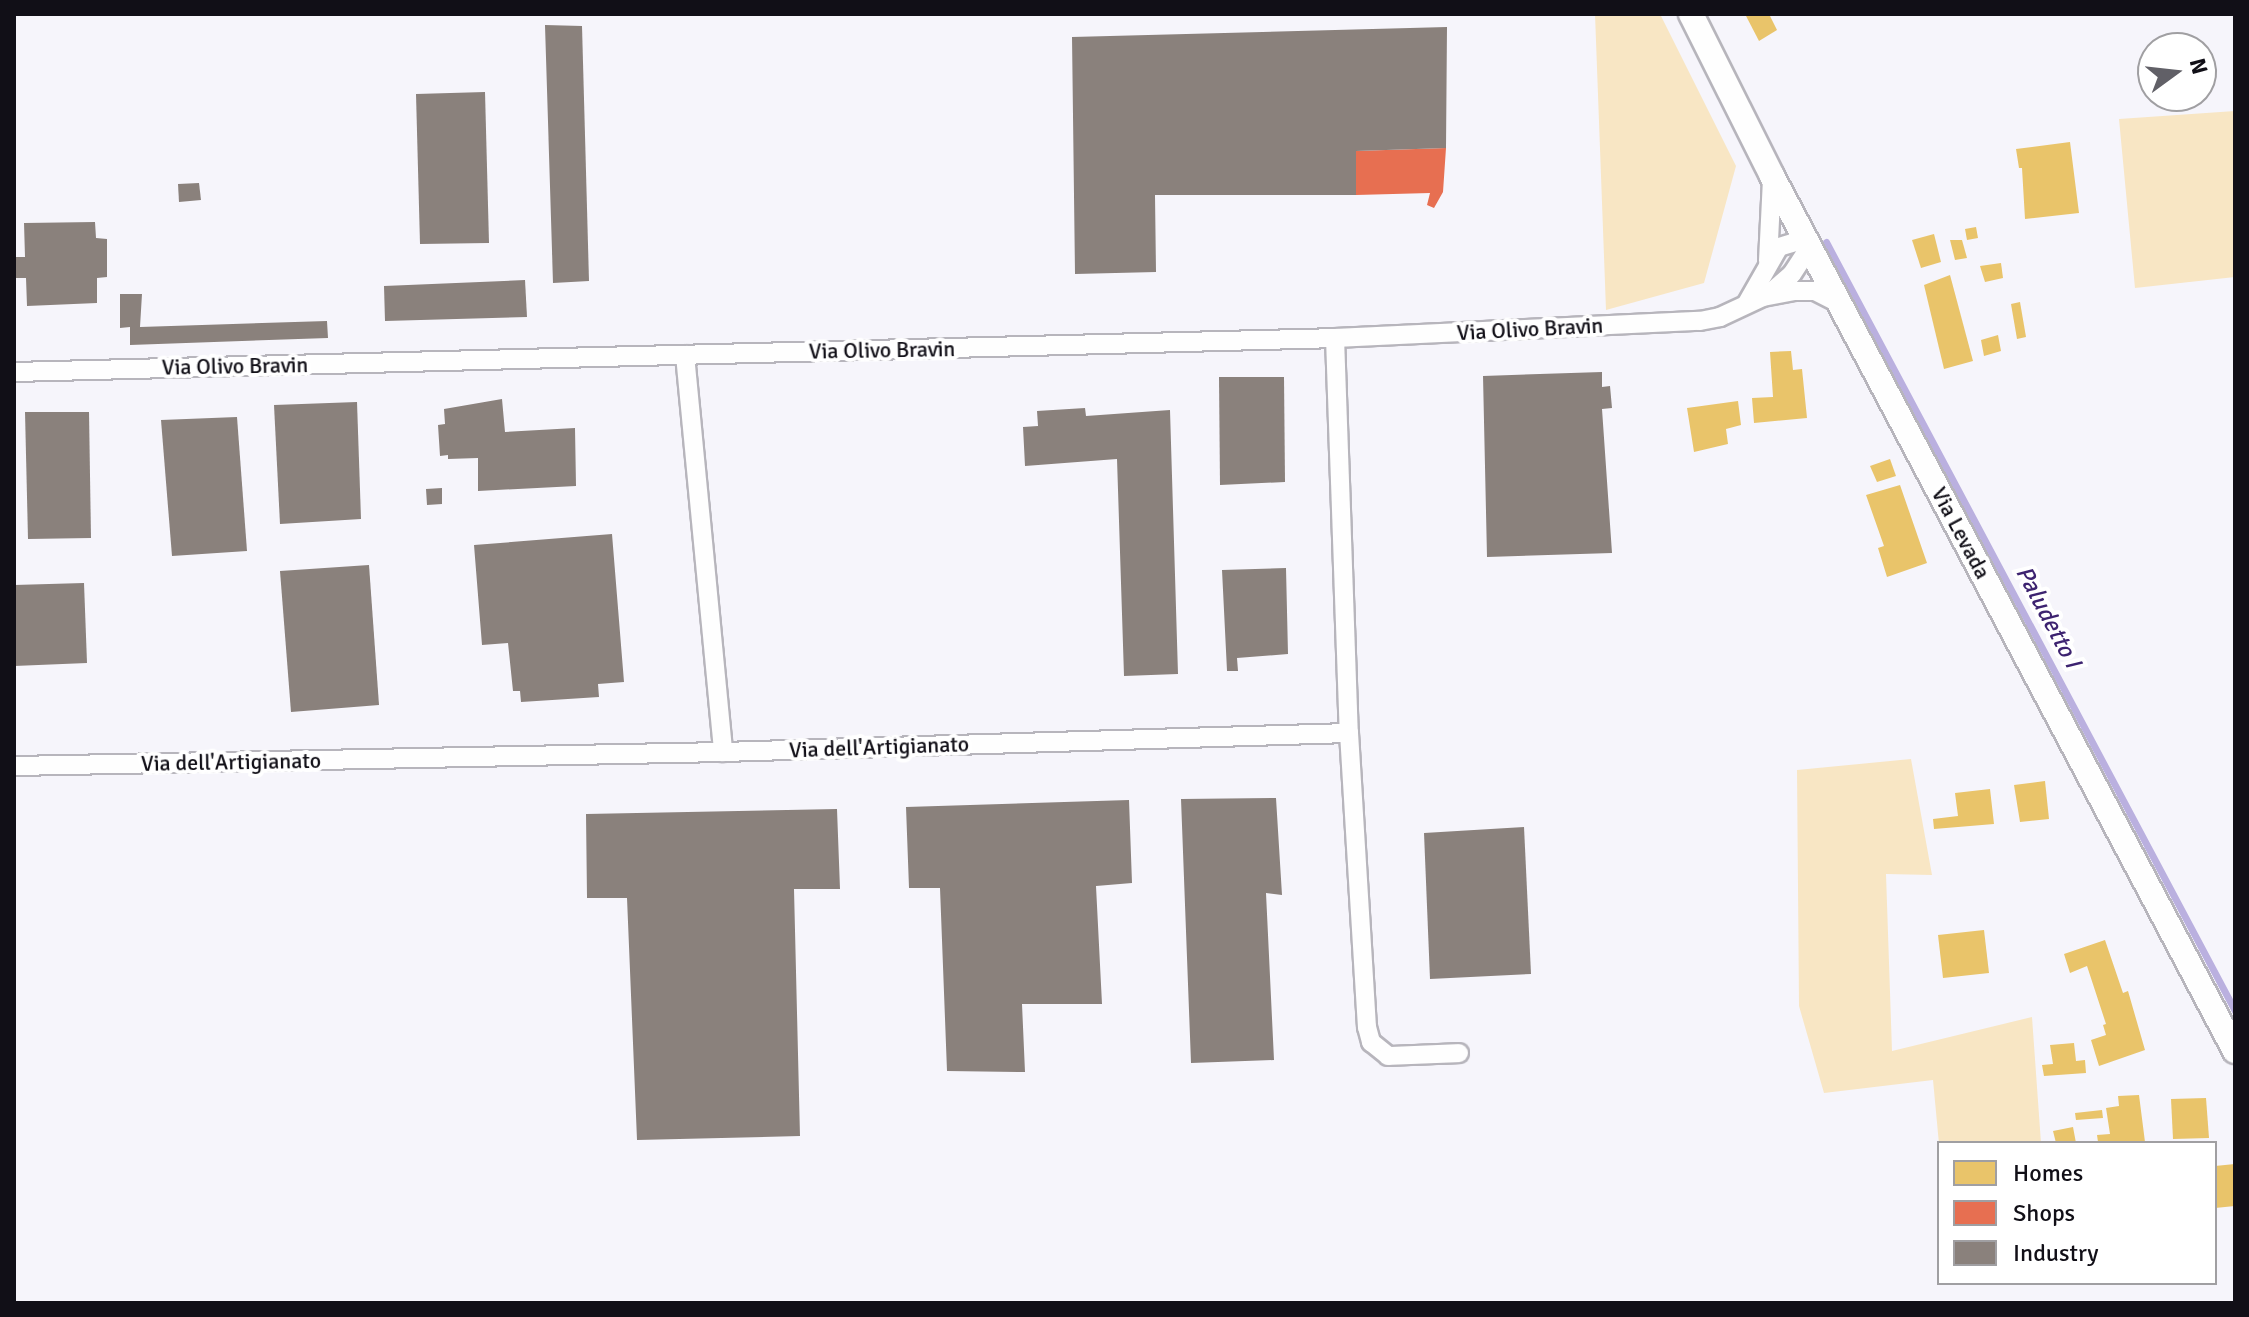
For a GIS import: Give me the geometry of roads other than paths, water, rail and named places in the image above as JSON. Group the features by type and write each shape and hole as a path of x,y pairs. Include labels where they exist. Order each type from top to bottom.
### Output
{"main road":[{"name":"Via Levada","path":"1691,14 1772,176 2235,1051"}],"street":[{"path":"1768,263 1772,176"},
{"path":"1755,300 1768,263 1779,247 1808,243"},
{"path":"1755,300 1780,288 1792,274 1808,243"},
{"path":"1755,300 1815,291 1839,303"},
{"name":"Via Olivo Bravin","path":"14,372 1335,338 1700,321 1720,317 1755,300"},
{"path":"1335,338 1349,733 1367,1027 1371,1042 1388,1056 1459,1053"},
{"path":"685,355 723,752"},
{"name":"Via dell'Artigianato","path":"14,766 723,752 1349,733"}],"waterway":[{"name":"Paludetto I","path":"1826,242 2235,1011"}]}
